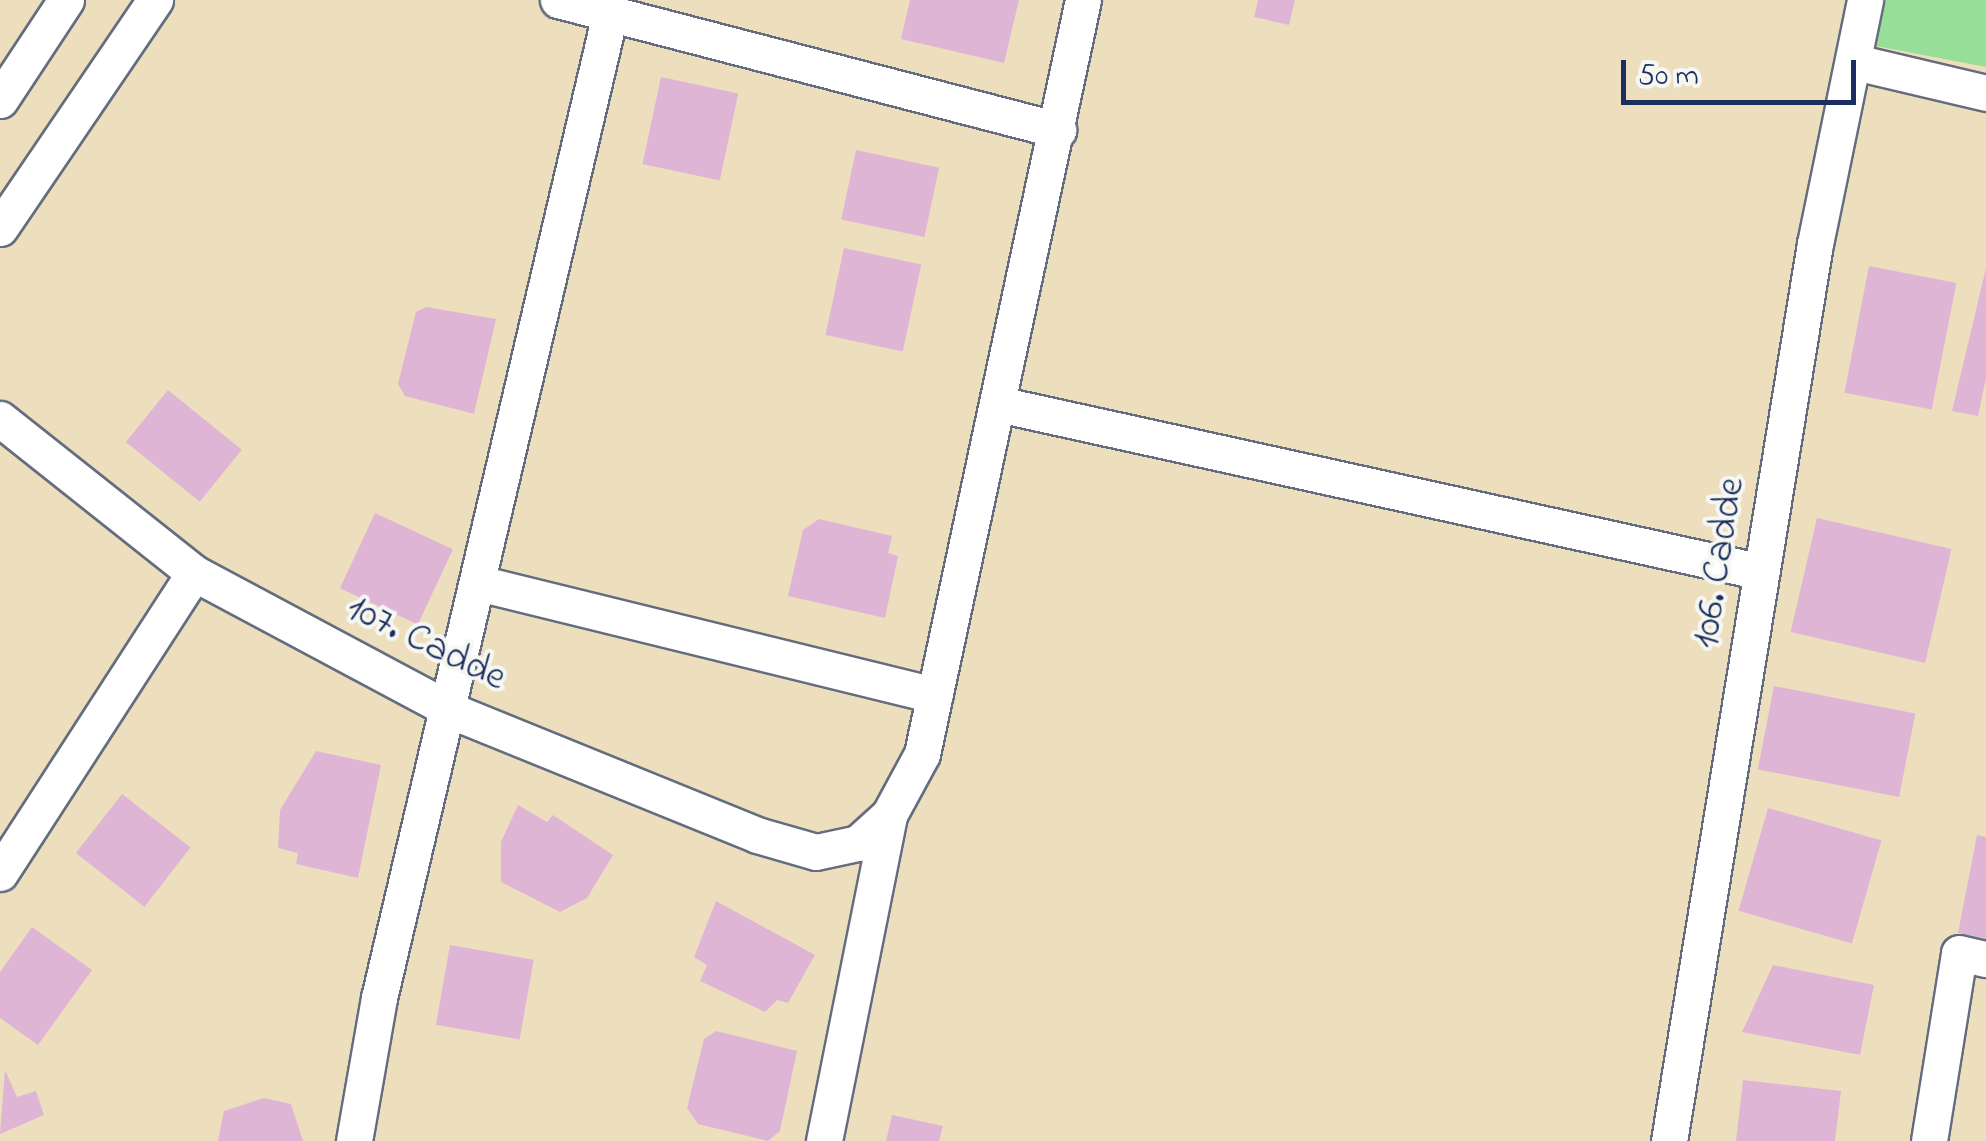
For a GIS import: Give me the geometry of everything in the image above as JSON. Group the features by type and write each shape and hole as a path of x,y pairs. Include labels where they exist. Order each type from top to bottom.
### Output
{"street":[{"path":"0,100 66,0"},
{"path":"0,228 154,0"},
{"path":"558,0 1058,130"},
{"path":"824,1141 890,815 922,754 1083,0"},
{"name":"106. Cadde","path":"1669,1141 1762,572 1865,0"},
{"path":"354,1141 379,998 482,584 610,14"},
{"path":"1855,62 1986,92"},
{"path":"998,404 1762,572"},
{"name":"107. Cadde","path":"0,419 194,573 452,711 758,835 816,852 858,843 890,815"},
{"path":"6,852 194,573"},
{"path":"482,584 935,695"},
{"path":"1930,1141 1959,953 1986,959"}],"green space":[{"path":"1886,0 1986,0 1986,67 1876,46"}],"building":[{"path":"910,0 1019,0 1004,63 901,39"},
{"path":"1258,0 1295,0 1289,25 1254,17"},
{"path":"661,77 738,93 720,180 642,164"},
{"path":"856,150 939,168 924,237 841,219"},
{"path":"844,248 921,264 903,351 825,335"},
{"path":"1869,266 1956,283 1932,410 1844,393"},
{"path":"1986,268 1986,378 1978,416 1952,411"},
{"path":"426,307 496,319 474,414 405,396 398,384 416,312"},
{"path":"168,390 242,450 200,502 126,442"},
{"path":"375,513 453,549 418,625 340,588"},
{"path":"1817,518 1951,549 1925,663 1791,632"},
{"path":"819,519 892,536 888,553 898,556 885,618 788,596 803,530"},
{"path":"1774,686 1915,713 1899,797 1758,769"},
{"path":"316,751 381,765 358,878 296,864 298,853 278,848 280,810"},
{"path":"122,794 191,848 144,907 76,853"},
{"path":"518,805 547,822 553,815 613,855 587,898 560,912 501,882 501,842"},
{"path":"1768,808 1881,841 1852,943 1739,911"},
{"path":"1977,835 1986,837 1986,939 1958,933"},
{"path":"716,901 815,955 788,1003 777,1000 765,1012 700,981 707,965 694,957"},
{"path":"32,927 92,970 38,1045 0,1018 0,972"},
{"path":"450,945 534,960 520,1040 436,1025"},
{"path":"1773,965 1874,985 1860,1055 1742,1032"},
{"path":"716,1031 797,1051 780,1131 768,1141 698,1124 687,1108 704,1039"},
{"path":"5,1070 17,1097 36,1091 44,1115 0,1134"},
{"path":"1743,1080 1841,1091 1835,1141 1736,1141"},
{"path":"264,1098 291,1104 303,1141 218,1141 224,1111"},
{"path":"892,1115 943,1126 939,1141 886,1141"}]}
